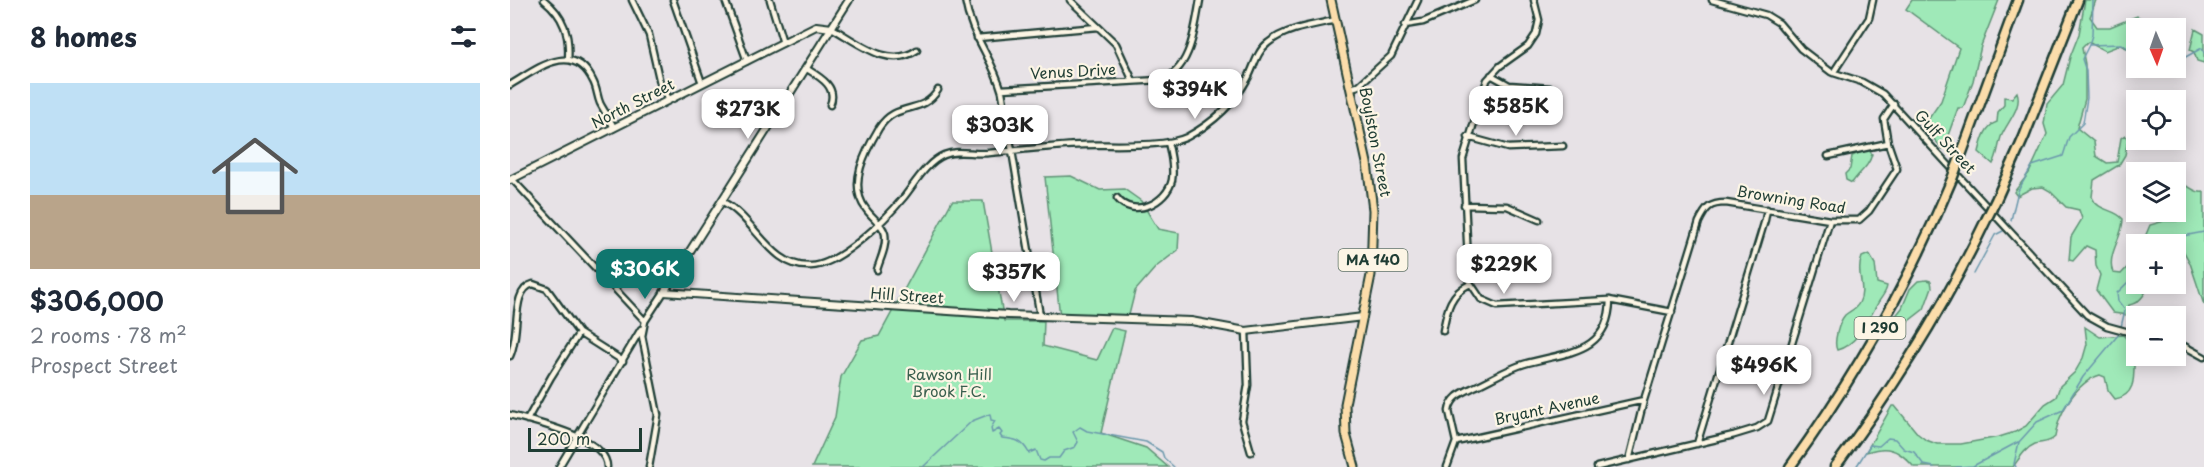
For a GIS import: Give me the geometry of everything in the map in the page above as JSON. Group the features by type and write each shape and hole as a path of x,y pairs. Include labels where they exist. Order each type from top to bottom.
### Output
{"highway":[{"name":"I 290","path":"1790,467 1827,414 1876,334 1922,248 1960,158 2018,0"},
{"name":"I 290","path":"1835,467 1917,347 1955,281 1996,200 2078,0"}],"main road":[{"name":"Boylston Street","path":"1331,0 1368,168 1373,206 1372,265 1345,406 1346,434 1355,467"}],"street":[{"path":"544,0 562,20 567,30 568,60"},
{"path":"632,0 649,35 660,83 669,99"},
{"path":"673,0 702,83"},
{"path":"725,0 747,61"},
{"path":"770,0 783,43"},
{"path":"627,356 645,321 723,202 849,0"},
{"path":"965,0 967,17 991,62 1001,89 1040,316"},
{"path":"1070,0 1116,44 1133,81"},
{"name":"Venus Drive","path":"1001,89 1163,79 1178,70 1184,59 1200,0"},
{"path":"1351,88 1358,86 1388,59 1418,0"},
{"path":"1406,25 1423,22 1475,0"},
{"path":"1534,0 1539,20 1534,37 1525,48 1491,75 1484,88 1468,137 1462,166 1470,284 1481,299 1497,306 1610,300 1672,312"},
{"name":"Gulf Street","path":"1712,0 1757,11 1774,19 1801,49 1833,73 1862,82 1883,94 2087,315 2107,326 2126,331"},
{"path":"1833,73 1869,18 1873,0"},
{"path":"723,202 742,215 779,256 797,265 810,267 832,260 878,223 938,159 954,153 1168,142 1183,139 1202,129 1230,105 1248,78 1262,50 1271,40 1295,30 1336,20"},
{"name":"North Street","path":"511,179 816,26 832,28"},
{"path":"977,38 1098,27"},
{"path":"832,28 887,57 904,56 917,50"},
{"path":"510,85 548,63 568,60 588,72 600,103 614,128"},
{"path":"807,69 822,78 829,86 833,95 830,105"},
{"path":"1491,75 1509,85 1550,88"},
{"path":"877,270 885,238 882,227 865,208 859,194 859,174 865,156 888,116 896,111 925,104 938,90"},
{"name":"Browning Road","path":"1629,460 1644,400 1699,222 1706,208 1713,203 1726,203 1830,220 1855,221 1869,211 1897,169 1888,144 1884,117 1894,104"},
{"path":"1468,137 1508,148 1563,146"},
{"path":"1117,198 1124,205 1139,208 1153,204 1164,196 1169,189 1173,175 1168,142"},
{"path":"1828,156 1888,144"},
{"path":"511,179 645,321"},
{"path":"1464,205 1506,207 1539,220"},
{"path":"1697,444 1767,209"},
{"path":"1598,467 1755,429 1769,419 1830,220"},
{"path":"510,356 516,332 515,299 520,290 529,284 544,286 579,333 623,362"},
{"path":"1443,331 1451,300 1459,290 1470,284"},
{"name":"Hill Street","path":"664,292 1040,316 1194,321 1246,331 1363,317"},
{"path":"1447,467 1456,442 1449,411 1456,397 1517,366 1578,351 1588,346 1603,327 1610,300"},
{"path":"645,321 642,345 658,412 649,467"},
{"path":"1246,331 1248,385 1242,421 1251,452"},
{"path":"527,420 579,333"},
{"path":"634,341 642,338"},
{"path":"559,467 627,356 633,348 642,345"},
{"path":"2186,347 2204,357"},
{"name":"Bryant Avenue","path":"1456,442 1644,400"},
{"path":"510,415 578,437 601,452 606,458 607,467"}],"green space":[{"path":"1912,0 1999,0 1981,46 1973,81 1963,108 1958,108 1943,149 1923,127 1941,101 1959,48 1906,9"},
{"path":"2085,0 2096,0 2090,17 2097,27 2110,27 2126,20 2126,48 2120,45 2105,51 2088,42 2082,48 2085,64 2085,99 2077,128 2094,142 2096,156 2107,163 2117,162 2121,138 2126,136 2125,155 2119,165 2094,180 2092,197 2102,208 2123,219 2111,266 2113,273 2121,274 2126,269 2126,294 2144,294 2136,302 2126,306 2126,315 2113,313 2096,290 2100,275 2096,266 2095,250 2086,246 2073,261 2069,260 2071,237 2082,219 2079,210 2066,207 2043,187 2032,188 2017,196 2014,192 2029,173 2047,134 2044,124 2047,104 2063,85 2079,34"},
{"path":"2195,29 2204,34 2204,63 2197,61 2194,52 2190,50"},
{"path":"2017,92 2016,110 2001,137 1993,164 1979,152 1983,138 1987,130 1997,122 1998,112 2004,105 2004,97 2012,98"},
{"path":"1868,149 1872,154 1871,159 1852,183 1846,180 1845,174 1850,169 1852,156"},
{"path":"1071,176 1100,190 1124,189 1141,201 1158,229 1179,233 1178,250 1156,267 1135,291 1128,319 1060,317 1045,177"},
{"path":"2186,186 2197,192 2204,192 2204,305 2186,256 2186,234 2146,234 2150,225 2160,222 2186,222"},
{"name":"Rawson Hill Brook F.C.","path":"952,201 983,201 1004,321 1044,321 1043,346 1097,360 1112,328 1125,331 1101,433 1146,448 1168,467 812,467 835,417 841,377 862,340 879,336"},
{"path":"1869,254 1875,264 1877,283 1887,286 1885,293 1857,337 1837,350 1836,337 1841,322 1845,315 1858,305 1861,297 1860,263 1862,257"},
{"path":"1918,281 1931,281 1932,287 1924,309 1897,330 1890,330 1890,323 1902,308 1910,289"},
{"path":"2085,327 2100,337 2123,335 2126,338 2126,366 2134,366 2134,379 2130,390 2122,397 2115,399 2108,390 2105,377 2100,375 2083,384 2064,409 2055,437 2028,448 2013,467 1914,467 1895,451 1878,449 1866,452 1892,406 1895,406 1918,434 1937,444 1961,444 2015,432 2026,426 2045,404 2056,397 2060,386 2075,372 2083,358 2087,344"}],"waterway":[{"path":"2093,0 2092,35 2089,45 2122,44 2126,47"},
{"path":"2011,220 2018,191 2032,166 2063,156 2069,137 2083,123 2087,98 2086,71 2082,59 2089,45"},
{"path":"2186,57 2202,48 2204,53"},
{"path":"1974,274 1995,235 2003,231"},
{"path":"2186,235 2204,232"},
{"path":"2121,327 2125,310 2118,301 2117,293 2126,284"},
{"path":"2016,467 2014,464 2019,442 2037,422 2063,410 2083,377 2119,334"},
{"path":"923,467 972,421 990,414 991,420 995,421 991,428 992,433 999,429 1002,438 1018,441 1029,453 1036,450 1040,460 1059,458 1064,451 1075,447 1078,442 1073,432 1080,427 1087,431 1146,442 1162,452 1164,458 1174,467"},
{"path":"1856,467 1870,445 1879,446 1888,438 1895,439 1904,449 1914,452 1924,465 1934,467"},
{"path":"1956,467 1973,466 2018,442"}]}
